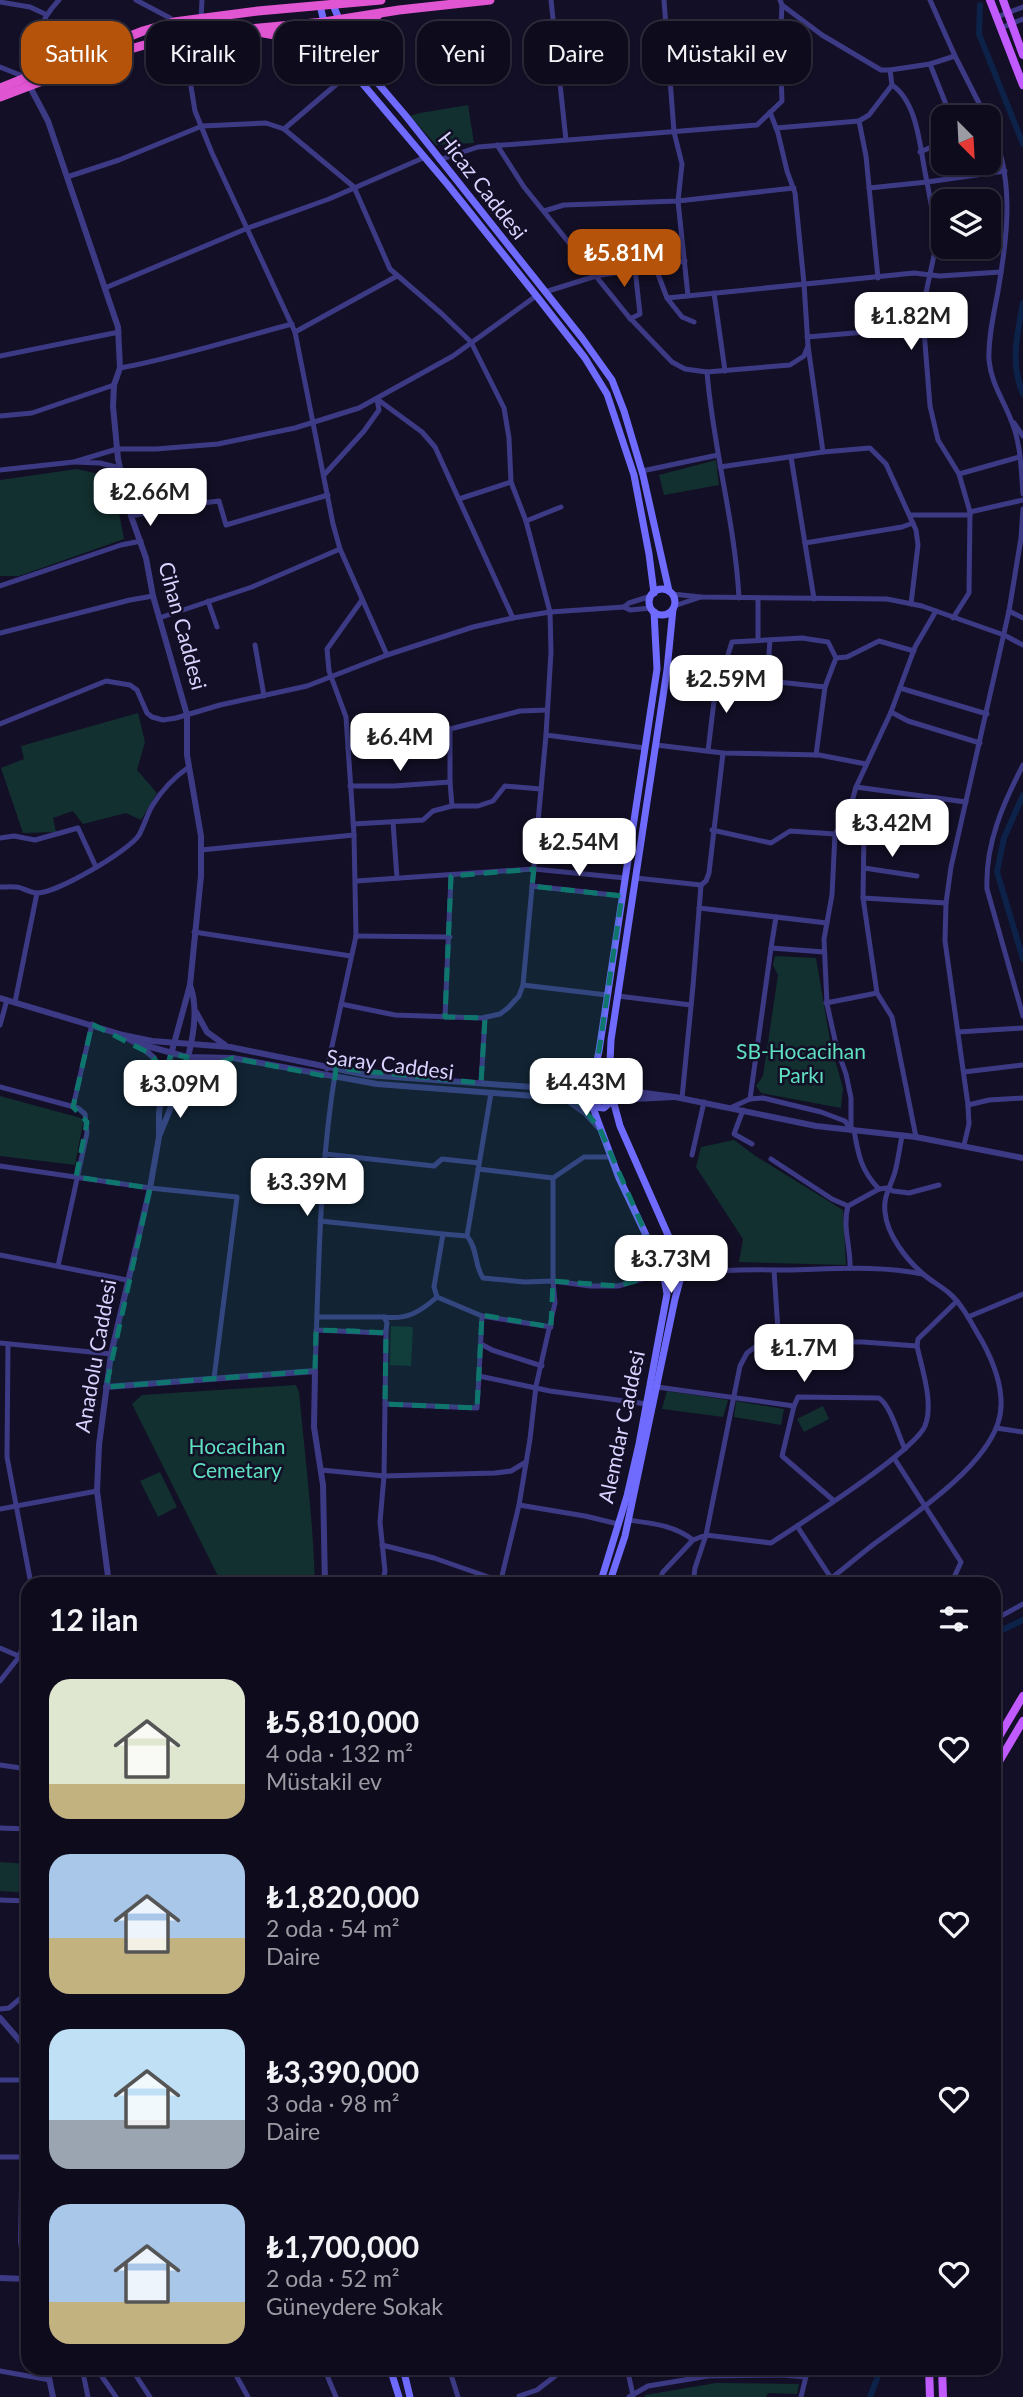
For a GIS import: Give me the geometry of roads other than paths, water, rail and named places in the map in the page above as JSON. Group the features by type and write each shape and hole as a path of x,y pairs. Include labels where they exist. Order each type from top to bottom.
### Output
{"highway":[{"path":"291,8 303,0"},
{"path":"181,21 320,3 381,0"},
{"path":"332,21 490,0"},
{"path":"368,21 384,12"},
{"path":"0,88 21,83"},
{"path":"0,97 22,84"}],"main road":[{"path":"990,0 1023,86"},
{"path":"1003,0 1022,48"},
{"name":"Hicaz Caddesi","path":"333,2 339,20"},
{"name":"Hicaz Caddesi","path":"320,3 324,21"},
{"name":"Hicaz Caddesi","path":"363,84 448,185 585,358 607,394 634,475 649,554 652,595"},
{"name":"Hicaz Caddesi","path":"379,84 582,338 611,380 624,411 642,471 671,592"},
{"path":"613,1100 604,1108 591,1104 587,1096 607,995 657,669 652,595 661,589 671,592 674,607 667,670 611,1040 610,1084 620,1126 681,1264 683,1269 681,1277 672,1281 663,1273 668,1262 681,1264"},
{"path":"653,610 662,615 674,607"},
{"path":"591,1085 603,1081 610,1084"},
{"name":"Alemdar Caddesi","path":"591,1104 631,1207 663,1273 666,1302 627,1496 602,1577"},
{"name":"Alemdar Caddesi","path":"611,1577 628,1520 681,1277"},
{"path":"1001,1733 1023,1696"},
{"path":"1001,1758 1023,1721"},
{"path":"392,2375 399,2397"},
{"path":"404,2375 410,2397"},
{"path":"929,2375 930,2397"},
{"path":"942,2375 943,2397"}],"street":[{"path":"42,21 45,14 59,0"},
{"path":"136,0 173,21"},
{"path":"201,0 201,18"},
{"path":"551,0 566,139"},
{"path":"664,0 674,132 682,164 678,201 688,296"},
{"path":"930,0 980,105"},
{"path":"0,2 30,7 45,14"},
{"path":"781,2 822,35 881,70 930,64 955,57"},
{"path":"439,160 478,147 757,125 782,102 781,2"},
{"path":"997,17 1023,7"},
{"path":"1001,28 1023,19"},
{"path":"930,64 946,105"},
{"path":"0,67 21,78"},
{"path":"776,128 859,121 875,109 892,85 890,70"},
{"name":"Cihan Caddesi","path":"29,84 48,121 118,332 120,368 114,385 113,406 120,468 187,715 189,767 201,836 201,876 190,985 171,1054"},
{"path":"191,84 195,111 212,153 295,332 341,549 387,656"},
{"path":"284,129 337,84"},
{"path":"892,85 903,92 914,116 934,220 936,246 924,302 930,406 939,439 959,474 970,514 969,593 953,618"},
{"path":"771,112 794,188 808,346 824,452"},
{"path":"859,121 866,156 878,278"},
{"path":"67,177 119,160 201,126 266,123 284,129 354,187 390,270 471,342 504,408 509,438 511,482 526,521 550,612 551,652 546,735 523,985 519,996 508,1008 500,1014 485,1017 395,1015 341,1004"},
{"path":"497,145 524,187 630,319 672,362 685,369 707,372 790,365 804,356 808,346"},
{"path":"920,152 931,147"},
{"path":"1001,156 1007,191 1007,232 989,337 989,361 993,383 1012,421 1023,436"},
{"path":"105,288 248,228 329,199 424,158"},
{"path":"869,188 1005,170"},
{"path":"544,211 564,205 678,201 794,188"},
{"path":"544,292 596,276 685,261"},
{"path":"655,266 674,310 694,322"},
{"path":"630,319 640,314 635,269"},
{"path":"667,298 914,273 930,275 1001,272"},
{"path":"295,332 397,276"},
{"path":"714,293 725,371"},
{"path":"74,462 117,449 156,449 218,443 295,428 359,408 453,356 536,296"},
{"path":"120,368 167,359 292,324"},
{"path":"807,337 924,327"},
{"path":"0,356 118,332"},
{"path":"707,372 709,405 738,567 739,598"},
{"path":"0,416 32,413 114,385"},
{"path":"324,475 364,431 379,410 377,398"},
{"path":"377,398 422,432 435,447 513,618"},
{"path":"1012,421 1023,494"},
{"path":"720,467 870,448 887,464 913,523 918,545 911,604"},
{"path":"642,471 718,455"},
{"path":"791,457 814,599"},
{"path":"959,474 1019,457"},
{"path":"0,470 74,462 100,463 120,468"},
{"path":"459,499 511,482"},
{"path":"131,516 219,501 226,525 328,495"},
{"path":"910,515 970,514 1023,500"},
{"path":"526,521 561,507"},
{"path":"964,1146 969,1124 968,1105 945,941 946,903 951,867 1009,611 1023,509"},
{"path":"805,543 913,523"},
{"path":"0,586 121,545 141,541"},
{"path":"159,618 252,587 341,549"},
{"path":"671,592 701,597 887,599 936,611 1004,635 1023,645"},
{"path":"624,607 652,595"},
{"path":"0,633 153,596"},
{"path":"674,607 701,597"},
{"path":"758,598 758,640"},
{"path":"326,1076 356,936 356,881 346,717 326,656 327,649 362,600"},
{"path":"208,601 217,627"},
{"path":"0,724 106,681 130,685 137,690 147,713 163,720 307,686 474,627 513,618 550,612 624,607 630,610 653,610"},
{"path":"879,1189 868,1178 859,1162 848,1086 827,1003 824,952 832,895 835,834 849,813 856,788 891,712 914,650 936,611"},
{"path":"1009,611 1023,618"},
{"path":"708,751 719,676 732,642 802,638 828,642 836,658 825,687 816,755"},
{"path":"767,681 770,640"},
{"path":"836,658 847,657 879,641 914,650"},
{"path":"255,645 264,696"},
{"path":"667,670 825,687"},
{"path":"900,688 987,714"},
{"path":"348,748 450,729 520,711 547,710"},
{"path":"891,712 908,721 980,743"},
{"path":"450,729 452,806"},
{"path":"546,735 645,748"},
{"path":"656,745 723,753 816,755 866,764"},
{"path":"636,878 701,885 706,881 723,753"},
{"path":"1023,765 995,830 989,848 986,874 990,899 1023,1016"},
{"path":"0,887 18,887 37,893 54,890 96,867 138,837 159,797 176,776 189,767"},
{"path":"350,786 450,782"},
{"path":"353,824 423,820 433,811 452,806 478,806 493,801 505,786 541,789"},
{"path":"856,788 966,802"},
{"path":"849,813 864,832 863,898 877,993 892,1017 916,1137"},
{"path":"393,822 397,878"},
{"path":"0,838 13,836 36,840 78,828 96,867"},
{"path":"712,830 771,843 790,831 835,834"},
{"path":"201,850 354,835"},
{"path":"864,868 917,876"},
{"path":"356,881 534,869 625,878"},
{"path":"445,1017 452,876"},
{"path":"678,1097 691,1005 701,885"},
{"path":"532,886 622,896"},
{"path":"0,1025 37,893"},
{"path":"863,898 946,903"},
{"path":"699,908 827,923"},
{"path":"750,1099 776,917"},
{"path":"194,932 351,956"},
{"path":"356,936 450,937"},
{"path":"771,947 824,952"},
{"name":"Cihan Caddesi","path":"187,1057 194,1009 194,996 190,985"},
{"path":"523,985 607,995"},
{"path":"827,1003 877,993"},
{"path":"618,996 691,1005"},
{"path":"7,1000 123,1035 174,1043"},
{"path":"194,1009 207,1032 230,1047"},
{"path":"481,1083 485,1017"},
{"path":"73,1107 92,1024"},
{"path":"958,1032 1023,1028"},
{"path":"123,1035 154,1058 163,1084"},
{"path":"136,1043 171,1054"},
{"name":"Saray Caddesi","path":"174,1043 230,1047 390,1077 569,1088 591,1085"},
{"name":"Saray Caddesi","path":"171,1054 233,1058 377,1084 591,1104"},
{"name":"Anadolu Caddesi","path":"108,1577 97,1491 99,1445 111,1354 150,1188 159,1137 163,1084 171,1054"},
{"name":"Anadolu Caddesi","path":"159,1137 177,1093 187,1057"},
{"path":"177,1093 183,1083 197,1071 233,1058"},
{"path":"964,1072 1023,1065"},
{"path":"325,1577 323,1485 314,1427 315,1371 320,1221 336,1069"},
{"path":"610,1084 630,1091 678,1097 816,1126 916,1137 1023,1158"},
{"path":"0,1087 73,1107 85,1114 87,1133 58,1266"},
{"path":"467,1236 491,1093"},
{"path":"613,1100 678,1097"},
{"path":"730,1108 750,1099 763,1098 821,1112 845,1121 853,1130"},
{"path":"968,1105 989,1100 1023,1098"},
{"path":"566,1100 585,1113 600,1129"},
{"path":"692,1156 704,1102"},
{"path":"743,1110 734,1134 752,1144"},
{"path":"839,1577 971,1465 990,1443 1002,1403 1000,1384 988,1351 968,1317 957,1301 923,1274 906,1255 888,1227 884,1210 887,1188 894,1175 902,1135"},
{"path":"325,1154 434,1166 442,1160 553,1178 584,1157 610,1157"},
{"path":"1004,1154 1023,1163"},
{"path":"772,1159 832,1199 848,1206"},
{"path":"0,1166 150,1188 237,1197 214,1378"},
{"path":"501,1577 519,1505 536,1386 555,1303 553,1178"},
{"path":"848,1206 879,1189 909,1193 939,1185"},
{"path":"848,1206 846,1227 851,1255 850,1268"},
{"path":"320,1221 467,1236 473,1243 479,1272 483,1278 618,1286 663,1273"},
{"path":"437,1297 434,1287 443,1234"},
{"path":"0,1255 127,1280"},
{"path":"681,1264 718,1269 850,1268 901,1270 923,1274"},
{"path":"681,1277 718,1269"},
{"path":"775,1270 778,1330"},
{"path":"968,1317 1023,1294"},
{"path":"317,1317 399,1319 420,1312 437,1297"},
{"path":"437,1297 482,1316 551,1327"},
{"path":"660,1577 693,1540 706,1535 771,1543 905,1449 920,1434 927,1419 926,1391 918,1339 957,1301"},
{"path":"385,1404 477,1408 482,1316"},
{"path":"383,1577 380,1522 384,1476 387,1323 384,1317"},
{"path":"316,1330 386,1331"},
{"path":"778,1330 796,1342 863,1342 917,1346"},
{"path":"694,1577 706,1535 740,1366 747,1353 778,1330"},
{"path":"0,1343 111,1354"},
{"path":"8,1344 7,1457 30,1577"},
{"path":"481,1344 541,1366"},
{"path":"106,1387 315,1371"},
{"path":"480,1376 571,1394 647,1404"},
{"path":"657,1387 794,1406"},
{"path":"833,1500 782,1456 794,1406 799,1397 879,1398 888,1405 894,1427 905,1449"},
{"path":"996,1428 1023,1432"},
{"path":"894,1458 961,1562 954,1577"},
{"path":"321,1470 384,1476 503,1472 511,1471 526,1462"},
{"path":"0,1509 97,1491"},
{"path":"519,1505 618,1524"},
{"path":"628,1520 668,1526 684,1532 693,1540"},
{"path":"797,1526 831,1577"},
{"path":"382,1545 434,1558 484,1577"},
{"path":"1001,1615 1023,1604"},
{"path":"0,1648 19,1657"},
{"path":"0,1681 21,1651"},
{"path":"0,1765 21,1768"},
{"path":"0,1828 21,1829"},
{"path":"0,1900 21,1901"},
{"path":"0,2009 9,2008 21,1998"},
{"path":"0,2018 21,2041"},
{"path":"0,2080 21,2080"},
{"path":"0,2157 21,2157"},
{"path":"0,2278 21,2278"},
{"path":"0,2371 21,2375"},
{"path":"22,2375 50,2380"},
{"path":"49,2375 53,2397"},
{"path":"83,2375 88,2397"},
{"path":"101,2375 116,2397"},
{"path":"136,2375 150,2397"},
{"path":"236,2375 248,2397"},
{"path":"327,2375 336,2397"},
{"path":"451,2375 458,2397"},
{"path":"519,2397 537,2390 556,2375"},
{"path":"628,2375 632,2396 648,2386 708,2376 806,2377 801,2397"}],"waterway":[{"path":"980,5 979,34 1023,144"},
{"path":"1023,303 1016,360 1023,394"},
{"path":"1023,795 1004,838 997,872 1023,959"},
{"path":"1001,1631 1023,1620"},
{"path":"870,2397 878,2375"}],"park label":[{"name":"SB-Hocacihan Parkı","path":"801,1064"},
{"name":"Hocacihan Cemetary","path":"237,1459"}]}
